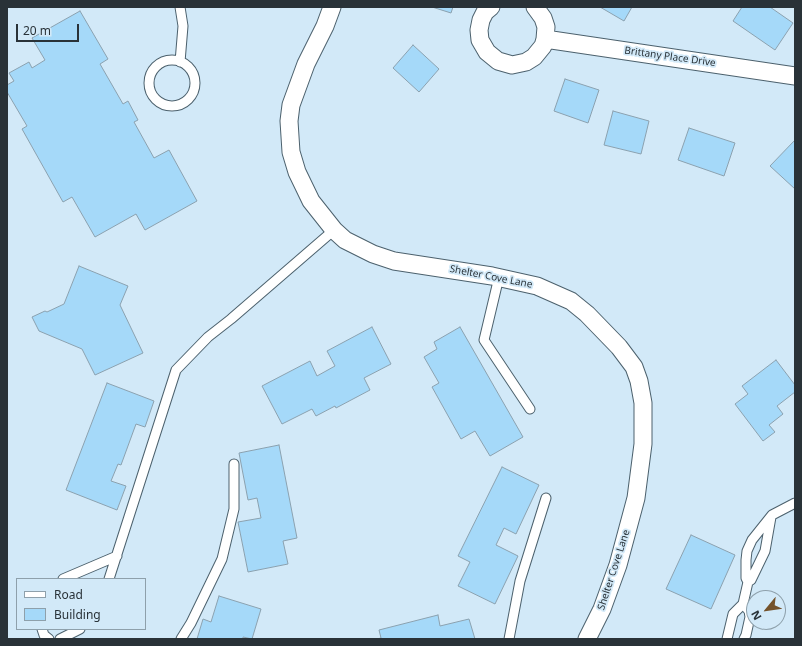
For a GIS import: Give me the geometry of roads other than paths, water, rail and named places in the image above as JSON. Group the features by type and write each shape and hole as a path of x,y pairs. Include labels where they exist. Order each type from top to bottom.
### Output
{"street":[{"name":"Shelter Cove Lane","path":"332,7 306,64 291,106 289,120 291,152 297,172 311,201 334,230 345,240 373,254 394,261 499,278 537,286 571,301 587,314 619,347 634,368 639,381 643,403 643,444 636,498 618,565 602,609 587,639"},
{"path":"491,7 485,12 481,20 479,30 480,40 487,52 498,61 512,65 526,62 534,57 543,46 546,28 544,18 535,7"},
{"name":"Brittany Place Drive","path":"545,39 795,76"}],"lane":[{"path":"180,7 183,26 180,62"},
{"path":"172,60 180,62 188,67 193,75 195,84 193,93 180,105 171,106 162,104 155,99 150,91 149,82 151,74 156,66 163,61 172,60"},
{"path":"110,578 176,370 208,336 231,319 334,230"},
{"path":"499,278 484,340 530,409"},
{"path":"180,639 191,623 222,559 234,509 234,464"},
{"path":"509,639 520,581 546,498"},
{"path":"748,582 746,578 746,560 747,551 752,540 772,515 795,503"},
{"path":"727,639 733,614 743,604 748,582 751,580 765,552 772,515"},
{"path":"65,578 117,556"},
{"path":"743,604 749,611 750,617 744,639"},
{"path":"42,630 44,635 49,639"},
{"path":"60,639 78,630"}]}
